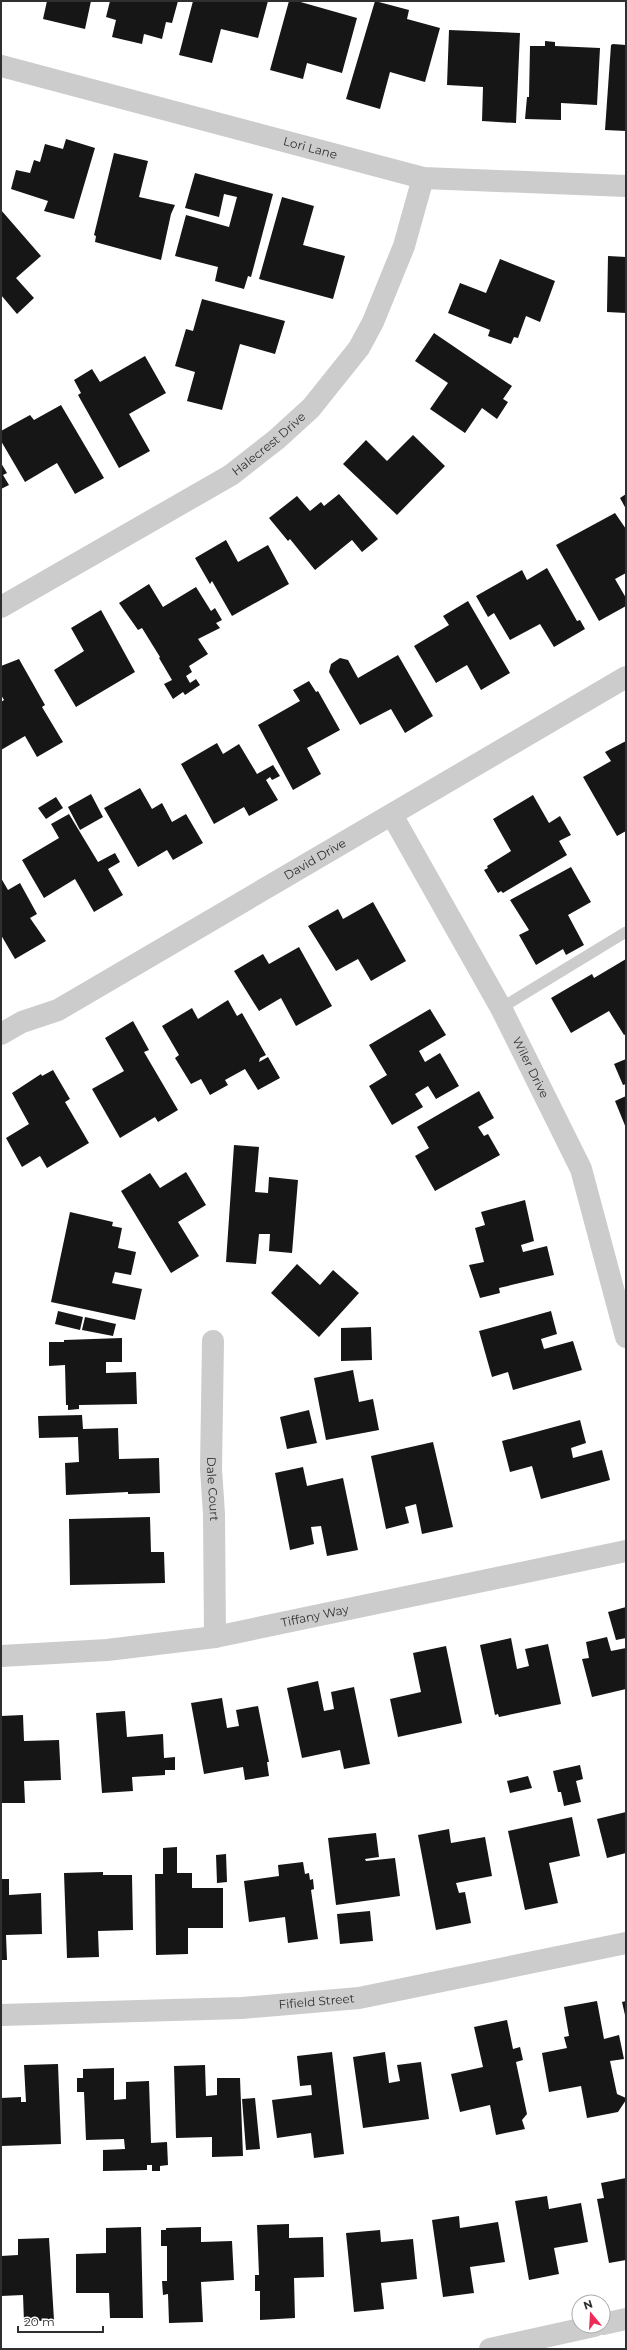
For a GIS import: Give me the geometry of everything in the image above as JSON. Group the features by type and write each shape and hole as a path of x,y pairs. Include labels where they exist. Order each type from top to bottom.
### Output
{"street":[{"name":"Lori Lane","path":"1,66 423,178 626,186"},
{"name":"Halecrest Drive","path":"1,607 231,475 277,439 311,408 359,348 373,322 404,246 423,178"},
{"name":"David Drive","path":"1,1034 22,1022 58,1010 626,677"},
{"name":"Wiler Drive","path":"392,815 501,1008 581,1169 626,1337"},
{"name":"Dale Court","path":"213,1341 212,1469 216,1637"},
{"name":"Tiffany Way","path":"1,1656 107,1650 216,1637 626,1551"},
{"name":"Fifield Street","path":"1,2015 242,2008 359,1998 626,1943"},
{"path":"611,2322 626,2319"},
{"path":"490,2349 571,2331"}],"lane":[{"path":"501,1008 626,932"}],"building":[{"path":"47,1 91,1 85,29 43,19"},
{"path":"110,1 178,1 172,23 166,22 162,39 144,34 142,44 112,37 116,20 106,17"},
{"path":"193,1 268,1 258,38 221,29 212,63 179,55"},
{"path":"289,1 297,1 357,18 342,73 307,63 303,79 270,70"},
{"path":"375,1 409,10 407,19 440,28 425,82 390,72 380,109 346,99"},
{"path":"449,30 520,33 516,123 482,121 483,87 447,85"},
{"path":"545,41 555,42 555,46 600,48 597,105 561,103 561,120 525,119 527,97 529,97 530,46 545,46"},
{"path":"611,45 626,45 626,131 605,130"},
{"path":"66,139 95,148 74,219 44,211 48,201 11,189 16,170 30,173 34,160 40,162 45,144 63,149"},
{"path":"114,153 148,161 139,197 175,205 171,214 161,260 95,242 96,236 94,235"},
{"path":"195,173 273,194 251,277 248,276 244,289 215,281 218,267 175,256 186,215 229,227 237,197 224,194 219,217 185,208"},
{"path":"282,197 314,206 303,245 345,256 333,299 259,279"},
{"path":"1,210 41,256 16,278 34,298 17,314 1,295"},
{"path":"608,256 626,257 626,313 607,312"},
{"path":"500,259 555,281 540,322 526,316 518,338 514,337 511,344 488,336 490,330 448,313 460,283 486,293"},
{"path":"202,299 285,321 275,354 240,344 222,410 187,401 195,372 175,366 186,329 193,331"},
{"path":"434,333 512,386 503,399 508,402 497,419 482,408 465,433 430,409 448,383 415,361"},
{"path":"145,356 166,393 129,414 150,451 119,468 78,395 81,393 74,380 92,369 100,382"},
{"path":"61,405 104,478 75,494 57,463 25,482 1,441 1,431 30,415 34,420"},
{"path":"413,435 445,466 397,515 343,464 366,440 387,461"},
{"path":"1,463 7,473 3,475 9,485 1,489"},
{"path":"339,494 378,539 362,552 352,540 315,570 290,539 288,541 269,518 297,496 310,511 321,502 324,506"},
{"path":"626,494 626,509 620,498"},
{"path":"615,513 626,529 626,573 615,579 626,598 626,606 599,621 556,545"},
{"path":"226,540 238,562 268,545 289,584 232,616 212,581 210,584 195,558"},
{"path":"547,568 577,621 580,620 585,629 554,647 540,624 510,640 494,613 488,617 476,596 522,570 527,580"},
{"path":"149,584 163,607 196,587 211,611 215,608 222,620 216,623 220,628 198,639 208,654 189,666 192,672 186,676 190,683 196,679 200,685 185,695 183,692 173,699 164,684 172,680 159,658 160,657 142,628 138,630 119,603"},
{"path":"468,601 510,673 481,690 467,665 436,683 414,646 449,625 443,616"},
{"path":"101,610 135,672 76,707 54,670 84,651 71,628"},
{"path":"398,655 433,716 405,733 391,709 360,725 329,672 331,664 340,658 348,660 358,678"},
{"path":"19,659 45,705 42,707 63,742 37,757 25,736 1,750 1,702 4,700 1,695 1,666"},
{"path":"309,681 316,692 318,691 340,730 307,748 321,774 293,790 258,725 300,701 293,690"},
{"path":"626,741 626,831 617,836 583,777 611,761 605,752"},
{"path":"217,743 223,754 239,744 257,774 273,765 280,776 272,780 270,777 266,780 278,800 249,816 244,807 214,824 181,764"},
{"path":"140,788 152,809 162,803 172,822 186,814 203,843 173,860 167,850 138,867 104,808"},
{"path":"91,794 103,817 80,830 68,807"},
{"path":"533,795 549,823 560,816 571,835 559,841 567,855 503,893 501,891 498,893 484,870 488,868 487,866 511,851 493,819"},
{"path":"56,797 63,808 46,819 38,808"},
{"path":"69,814 98,862 115,853 120,862 108,869 123,895 94,912 75,879 44,898 22,860 59,838 51,824"},
{"path":"571,867 591,902 568,915 584,945 566,955 563,949 536,965 519,935 529,930 510,900"},
{"path":"1,878 8,890 20,883 37,914 30,918 46,941 15,959 1,935"},
{"path":"373,902 406,961 371,981 358,959 336,971 308,926 338,909 343,919"},
{"path":"299,947 332,1006 296,1026 281,998 259,1011 234,971 263,954 269,964"},
{"path":"626,959 626,1034 624,1035 609,1011 571,1033 551,998 592,974 594,978"},
{"path":"228,1000 237,1016 242,1013 266,1055 260,1058 259,1062 268,1057 280,1078 258,1090 245,1069 225,1080 228,1085 210,1095 201,1079 191,1084 175,1058 179,1055 162,1026 192,1008 198,1019"},
{"path":"430,1009 446,1035 419,1051 425,1062 440,1053 459,1086 436,1099 428,1086 415,1094 423,1107 392,1125 369,1086 387,1075 369,1045"},
{"path":"133,1021 149,1050 144,1052 178,1110 158,1122 155,1117 120,1138 92,1089 124,1071 105,1038"},
{"path":"626,1059 626,1084 623,1085 614,1064"},
{"path":"53,1070 70,1099 65,1102 89,1143 47,1168 40,1156 22,1167 6,1138 29,1124 12,1093 41,1074 42,1076"},
{"path":"479,1091 494,1118 478,1127 484,1136 488,1134 500,1155 435,1191 415,1156 429,1148 417,1127"},
{"path":"626,1096 626,1128 615,1101"},
{"path":"234,1145 259,1147 255,1192 268,1193 269,1177 298,1180 292,1253 269,1251 270,1234 259,1234 256,1264 226,1262"},
{"path":"186,1172 206,1205 178,1222 199,1256 171,1273 121,1191 150,1173 160,1188"},
{"path":"525,1200 534,1241 521,1245 523,1252 547,1246 554,1275 499,1288 500,1293 480,1298 469,1265 484,1262 475,1228 485,1225 481,1212"},
{"path":"70,1212 113,1222 112,1226 122,1228 118,1248 136,1252 131,1275 115,1272 112,1283 142,1289 135,1320 51,1302"},
{"path":"297,1264 320,1285 333,1270 359,1293 319,1337 271,1293"},
{"path":"58,1311 83,1317 80,1330 55,1324"},
{"path":"551,1311 557,1334 541,1339 544,1349 573,1341 582,1370 513,1390 508,1372 492,1377 479,1331"},
{"path":"85,1317 116,1324 113,1336 82,1330"},
{"path":"371,1327 372,1360 341,1361 341,1328"},
{"path":"122,1338 122,1362 106,1362 106,1373 136,1372 137,1404 79,1405 79,1409 68,1410 68,1405 66,1405 65,1365 49,1366 49,1342"},
{"path":"353,1370 359,1402 373,1399 379,1430 326,1440 314,1378"},
{"path":"309,1410 317,1443 287,1449 280,1417"},
{"path":"82,1415 83,1429 118,1428 119,1459 159,1458 160,1493 128,1494 128,1492 66,1495 65,1463 79,1462 78,1437 39,1438 38,1416"},
{"path":"580,1420 586,1443 571,1448 573,1458 602,1450 610,1480 541,1499 532,1466 510,1472 502,1441"},
{"path":"433,1442 453,1527 422,1534 416,1504 405,1507 409,1523 386,1529 371,1456"},
{"path":"303,1467 307,1486 343,1478 358,1550 327,1556 321,1526 311,1527 314,1544 290,1550 275,1473"},
{"path":"150,1517 151,1552 164,1552 165,1583 70,1585 69,1519"},
{"path":"626,1607 626,1638 616,1640 608,1612"},
{"path":"607,1637 611,1651 626,1648 626,1689 592,1697 582,1659 589,1658 586,1642"},
{"path":"511,1638 517,1669 529,1666 525,1649 548,1644 561,1704 499,1717 498,1714 495,1715 480,1645"},
{"path":"446,1646 462,1723 398,1737 390,1699 421,1692 413,1653"},
{"path":"318,1681 324,1711 334,1709 331,1692 354,1687 370,1764 344,1769 340,1750 302,1758 287,1688"},
{"path":"222,1698 227,1728 239,1726 236,1710 258,1706 269,1762 267,1762 269,1776 245,1780 243,1767 204,1774 191,1703"},
{"path":"125,1711 127,1737 163,1734 164,1758 175,1757 175,1770 165,1770 165,1775 132,1777 133,1791 102,1793 96,1713"},
{"path":"23,1715 24,1741 59,1740 61,1780 24,1781 25,1803 1,1803 1,1716"},
{"path":"580,1765 583,1779 576,1781 581,1802 564,1806 561,1792 558,1792 553,1771"},
{"path":"528,1776 532,1788 510,1793 507,1781"},
{"path":"626,1812 626,1853 607,1858 597,1819"},
{"path":"572,1817 580,1856 549,1863 558,1903 525,1910 508,1831"},
{"path":"449,1829 451,1843 485,1837 492,1876 456,1883 459,1893 465,1892 471,1923 436,1930 418,1835"},
{"path":"376,1833 379,1857 365,1859 366,1861 395,1858 400,1896 336,1905 328,1838"},
{"path":"177,1847 177,1873 192,1873 192,1888 223,1888 223,1928 188,1928 188,1954 156,1955 155,1874 163,1874 163,1848"},
{"path":"226,1854 227,1882 217,1883 216,1855"},
{"path":"303,1862 305,1874 309,1873 310,1880 313,1879 314,1889 311,1890 318,1939 288,1943 285,1917 249,1922 244,1881 279,1876 278,1865"},
{"path":"103,1872 103,1875 132,1875 133,1930 98,1931 99,1957 67,1958 64,1873"},
{"path":"1,1879 9,1879 9,1895 41,1893 42,1934 6,1935 7,1960 1,1960"},
{"path":"370,1911 373,1941 340,1944 337,1914"},
{"path":"597,2001 604,2039 619,2035 624,2059 610,2061 617,2094 626,2098 626,2100 618,2112 587,2118 581,2086 549,2092 542,2053 567,2048 564,2037 569,2036 564,2007"},
{"path":"626,2001 626,2015 625,2015 622,2002"},
{"path":"507,2020 513,2049 520,2047 523,2060 516,2062 527,2114 522,2120 525,2129 496,2135 490,2105 460,2112 451,2074 483,2067 474,2027"},
{"path":"332,2052 344,2154 314,2158 311,2133 277,2138 272,2100 312,2095 311,2085 300,2086 297,2056"},
{"path":"385,2052 389,2083 400,2081 397,2065 421,2062 429,2119 363,2128 353,2057"},
{"path":"58,2064 61,2144 1,2146 1,2098 21,2097 21,2102 26,2102 24,2065"},
{"path":"205,2065 206,2096 217,2095 217,2078 240,2078 243,2156 212,2157 212,2137 176,2138 174,2066"},
{"path":"114,2068 114,2100 126,2099 126,2082 149,2081 151,2143 167,2142 168,2165 160,2166 160,2171 152,2171 152,2165 147,2165 147,2170 103,2171 103,2150 125,2149 124,2139 86,2140 84,2092 77,2092 77,2078 83,2078 83,2069"},
{"path":"255,2098 260,2149 246,2150 242,2099"},
{"path":"626,2178 626,2260 609,2263 597,2199 604,2198 601,2183"},
{"path":"547,2196 549,2209 581,2203 588,2242 554,2248 559,2274 529,2280 515,2201"},
{"path":"459,2216 460,2228 498,2222 505,2262 470,2267 474,2293 443,2297 432,2220"},
{"path":"289,2224 289,2238 323,2237 324,2277 294,2278 295,2318 260,2320 260,2291 255,2291 255,2275 259,2275 257,2225"},
{"path":"141,2227 143,2318 110,2318 109,2293 76,2293 76,2254 106,2253 106,2228"},
{"path":"201,2227 201,2242 232,2241 234,2280 201,2282 203,2322 169,2323 168,2294 163,2295 162,2281 167,2281 167,2246 161,2246 161,2230 166,2230 166,2228"},
{"path":"380,2230 381,2242 413,2239 417,2279 381,2283 384,2309 354,2312 346,2233"},
{"path":"49,2238 54,2320 24,2322 23,2295 1,2296 1,2256 18,2255 18,2239"}]}
